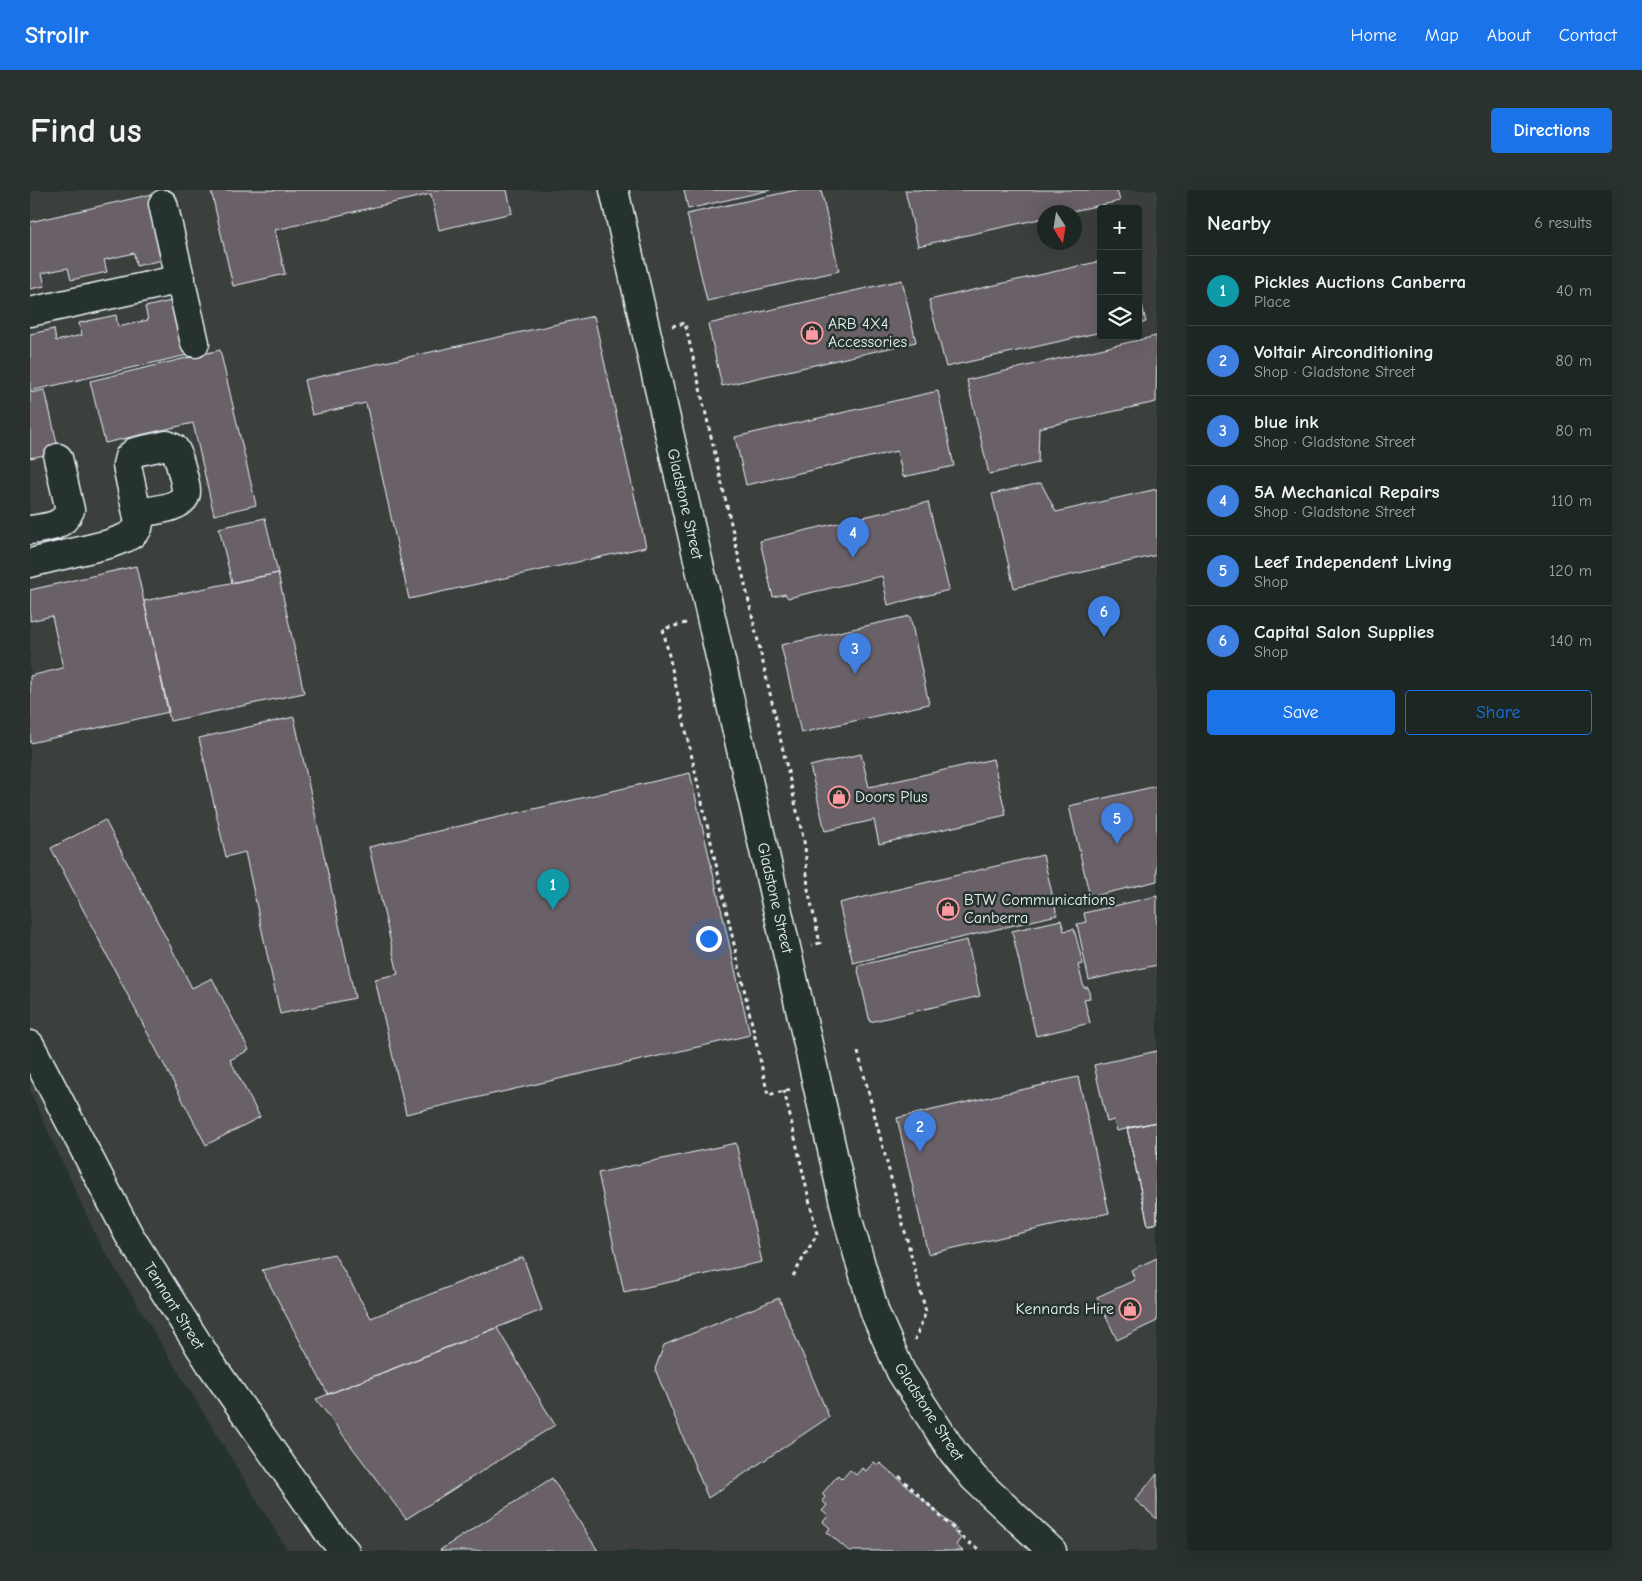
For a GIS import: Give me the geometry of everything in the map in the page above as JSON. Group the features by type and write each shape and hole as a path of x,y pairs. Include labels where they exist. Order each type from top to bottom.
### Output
{"street":[{"name":"Gladstone Street","path":"614,190 848,1220 875,1313 901,1372 953,1452 974,1478 1052,1551"},
{"path":"163,204 195,343"},
{"path":"30,312 181,279"},
{"path":"30,530 59,524 66,518 70,510 58,458"},
{"path":"30,563 109,544 125,538 138,528 138,513"},
{"name":"Tennant Street","path":"30,1045 129,1235 210,1363 329,1533 345,1551"}],"path":[{"path":"646,333 685,323 805,846 808,889 820,943 787,952"},
{"path":"711,617 663,628 768,1095 817,1083"},
{"path":"858,1052 926,1312 901,1372"},
{"path":"784,1090 816,1234 793,1276"},
{"path":"899,1476 965,1540 981,1551"}],"shaded area":[{"path":"30,190 1157,190 1157,1551 288,1551 98,1240 30,1091"}],"building":[{"path":"211,190 507,190 512,213 439,230 431,194 275,230 285,274 233,286"},
{"path":"684,190 770,190 688,209"},
{"path":"796,190 821,190 839,271 707,301 687,214"},
{"path":"905,190 1117,190 1120,201 1082,209 1082,205 1037,205 1037,220 918,246"},
{"path":"157,193 171,258 136,266 134,253 104,260 107,272 71,280 68,268 42,273 45,286 30,289 30,222"},
{"path":"1097,262 1097,333 946,367 929,300"},
{"name":"ARB 4X4 Accessories","path":"902,280 916,342 722,386 708,324"},
{"path":"180,299 192,354 30,391 30,334 54,329 56,341 82,335 79,323 116,315 118,327 148,320 145,307"},
{"path":"1142,305 1146,322 1142,323"},
{"path":"594,316 646,547 409,599 366,403 312,415 304,380"},
{"path":"1156,336 1156,402 1039,428 1038,463 989,474 967,380"},
{"path":"220,350 256,505 214,515 193,423 105,443 90,381"},
{"path":"45,390 59,452 30,458 30,393"},
{"path":"938,391 954,466 903,477 897,451 746,485 735,437"},
{"path":"1041,483 1056,512 1157,489 1157,555 1014,588 992,494"},
{"path":"928,502 949,590 888,605 882,576 788,598 785,594 773,597 760,541"},
{"path":"265,518 278,573 232,583 219,528"},
{"path":"136,566 169,712 30,743 30,676 63,668 52,616 30,621 30,590"},
{"path":"278,573 304,693 170,721 144,601"},
{"path":"910,616 929,704 801,733 781,645"},
{"path":"294,717 355,998 280,1014 245,852 226,857 199,738"},
{"path":"861,754 869,787 993,759 1006,815 879,844 874,820 825,831 810,766"},
{"path":"690,773 750,1035 406,1114 375,979 398,974 369,847"},
{"path":"1157,786 1157,881 1090,897 1069,806"},
{"path":"105,820 192,988 212,978 249,1050 230,1060 260,1117 206,1145 51,848"},
{"name":"BTW Communications Canberra","path":"1043,855 1057,915 853,963 839,903"},
{"path":"1157,896 1157,965 1089,980 1077,924 1086,922 1084,913"},
{"path":"1061,920 1064,931 1074,929 1083,964 1078,965 1084,988 1088,987 1090,998 1084,999 1090,1023 1036,1036 1012,931"},
{"path":"967,940 980,996 870,1022 857,966"},
{"path":"1157,1051 1157,1122 1117,1131 1114,1120 1107,1122 1094,1065"},
{"path":"1078,1077 1109,1213 928,1254 897,1118"},
{"path":"1157,1122 1157,1223 1148,1225 1127,1128"},
{"path":"1157,1122 1157,1223 1148,1225 1127,1128"},
{"path":"736,1143 762,1262 624,1292 598,1173"},
{"path":"334,1254 371,1318 523,1257 542,1310 328,1394 262,1270"},
{"name":"Kennards Hire","path":"1157,1258 1157,1321 1117,1340 1097,1297 1135,1280 1131,1270"},
{"path":"779,1298 829,1417 708,1498 655,1369 664,1345"},
{"path":"497,1328 555,1425 406,1519 316,1399"},
{"path":"874,1462 878,1465 880,1463 957,1529 954,1532 961,1538 956,1545 963,1551 849,1551 827,1532 830,1528 823,1522 828,1516 822,1511 827,1505 822,1501 825,1497 822,1494 838,1475 842,1479 850,1470 856,1475 862,1468 866,1471"},
{"path":"1157,1474 1157,1519 1135,1500"},
{"path":"552,1478 598,1551 440,1550"}],"place":[{"name":"ARB 4X4 Accessories","path":"812,333"},
{"name":"5A Mechanical Repairs","path":"853,558"},
{"name":"Capital Salon Supplies","path":"1104,637"},
{"name":"blue ink","path":"855,674"},
{"name":"Doors Plus","path":"839,797"},
{"name":"Leef Independent Living","path":"1117,844"},
{"name":"BTW Communications Canberra","path":"948,909"},
{"name":"Pickles Auctions Canberra","path":"553,910"},
{"name":"Voltair Airconditioning","path":"920,1152"},
{"name":"Kennards Hire","path":"1130,1309"}]}
